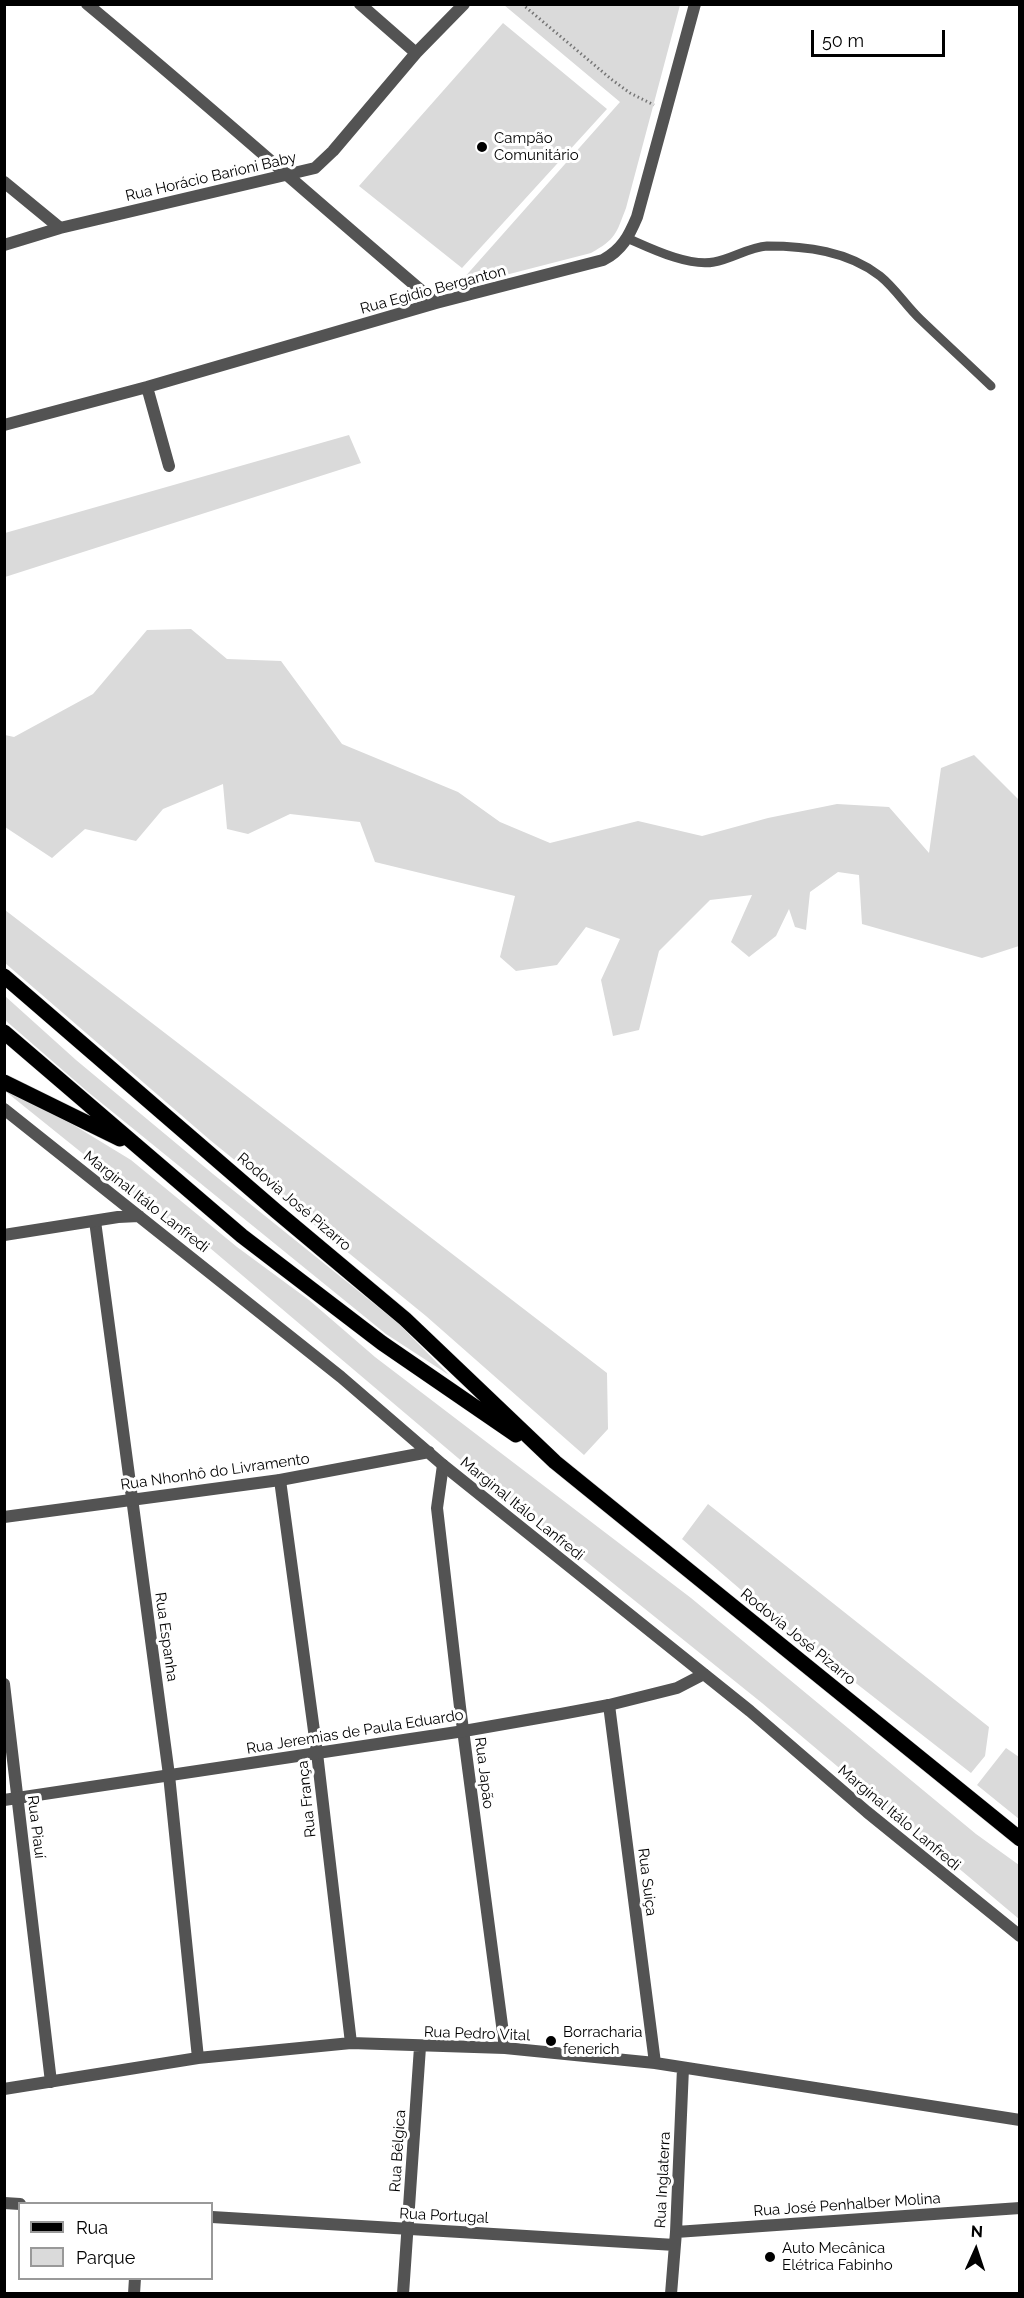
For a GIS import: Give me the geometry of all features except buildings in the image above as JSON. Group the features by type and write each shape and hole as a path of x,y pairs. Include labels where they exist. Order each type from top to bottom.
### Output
{"main road":[{"name":"Rodovia José Pizarro","path":"4,976 405,1319 555,1462"},
{"name":"Rodovia José Pizarro","path":"4,1032 242,1236 372,1335 555,1462 1020,1839"},
{"path":"4,1082 142,1150"}],"street":[{"path":"87,4 436,303"},
{"path":"360,4 416,53"},
{"name":"Rua Horácio Barioni Baby","path":"4,245 60,228 315,168 333,151 416,53 464,4"},
{"name":"Rua Egidio Berganton","path":"4,424 147,387 436,303 603,260 623,246 637,216 695,4"},
{"path":"4,182 60,228"},
{"path":"147,387 170,466"},
{"name":"Marginal Itálo Lanfredi","path":"4,1109 341,1377 443,1465 704,1674 876,1819 1020,1936"},
{"path":"4,1235 139,1216"},
{"name":"Rua Espanha","path":"94,1221 169,1775 198,2058"},
{"name":"Rua Nhonhô do Livramento","path":"4,1517 280,1480 429,1452"},
{"name":"Rua Japão","path":"443,1465 437,1508 505,2048"},
{"name":"Rua França","path":"280,1480 317,1753 351,2043"},
{"name":"Rua Jeremias de Paula Eduardo","path":"11,1799 464,1731 609,1705 677,1688 704,1674"},
{"name":"Rua Piauí","path":"4,1684 11,1799 51,2082"},
{"name":"Rua Suiça","path":"609,1705 654,2063"},
{"name":"Rua Pedro Vital","path":"4,2090 198,2058 351,2043 505,2048 654,2063 1020,2120"},
{"name":"Rua Bélgica","path":"403,2294 420,2047"},
{"name":"Rua Inglaterra","path":"671,2294 683,2068"},
{"name":"Rua José Penhalber Molina","path":"676,2232 1020,2208"},
{"name":"Rua Portugal","path":"213,2217 675,2245"}],"lane":[{"path":"627,238 690,261 713,263 763,246 797,247 828,252 855,261 879,276 899,294 918,317 991,386"}],"path":[{"path":"522,4 611,79 630,93 666,111"}],"green space":[{"path":"504,5 680,5 626,208 614,235 606,244 591,253 455,288 620,102"},
{"name":"Campão Comunitário","path":"503,23 607,109 462,268 359,186"},
{"path":"349,435 361,463 5,577 5,533"},
{"path":"191,629 227,659 281,661 342,744 458,792 500,822 550,843 638,821 702,836 768,818 837,804 889,807 929,853 941,768 974,755 1019,800 1019,946 982,958 862,924 859,875 838,872 810,892 806,930 795,927 789,909 776,936 749,957 731,942 752,895 710,900 659,951 639,1030 613,1036 601,980 620,939 586,927 557,965 516,971 500,957 515,896 375,862 360,822 290,814 248,834 227,829 223,784 163,809 136,841 85,829 52,858 5,827 5,735 14,737 93,694 147,630"},
{"path":"5,910 607,1373 608,1429 584,1455 426,1316 210,1140 5,963"},
{"path":"5,996 76,1060 213,1174 398,1323 449,1375 386,1334 88,1092 5,1020"},
{"path":"5,1091 44,1107 131,1160 237,1247 309,1300 375,1357 691,1598 976,1834 1019,1865 1019,1919 762,1703 471,1469 197,1237 153,1210"},
{"path":"708,1504 989,1727 985,1756 971,1773 784,1627 682,1539"},
{"path":"1006,1748 1019,1757 1019,1819 977,1785"}],"place":[{"name":"Campão Comunitário","path":"482,147"},
{"name":"Borracharia fenerich","path":"551,2041"},
{"name":"Auto Mecânica Elétrica Fabinho","path":"770,2257"}]}
